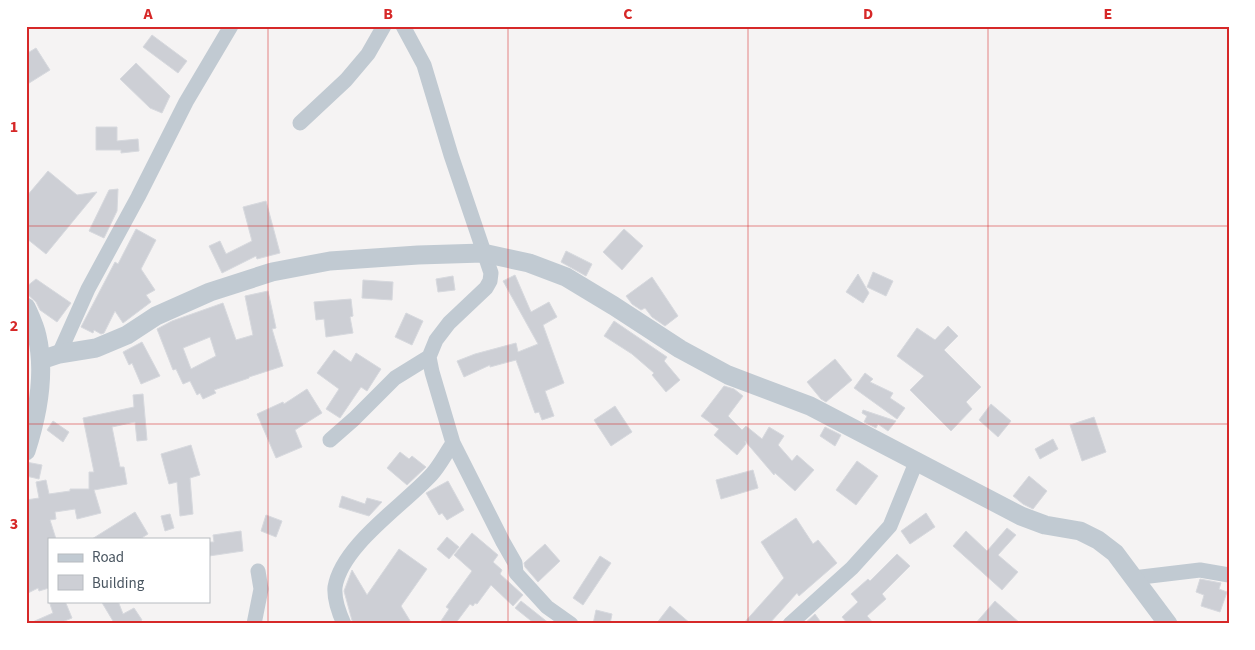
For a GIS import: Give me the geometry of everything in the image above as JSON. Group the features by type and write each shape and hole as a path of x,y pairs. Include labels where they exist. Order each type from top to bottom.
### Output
{"street":[{"path":"26,451 35,424 40,386 50,357 138,197 186,102 232,26"},
{"path":"300,123 346,80 368,54 384,26"},
{"path":"403,26 424,65 451,155 491,273 486,288 449,323 436,340 429,357 432,372 453,443 502,542 515,563 516,573 547,607 571,624"},
{"path":"50,357 96,348 127,335 156,316 210,292 272,272 330,261 418,255 483,253 529,263 566,277 680,349 728,375 810,406 917,460 1021,516 1045,525 1080,531 1098,540 1115,553 1168,624"},
{"path":"26,307 37,334 50,357"},
{"path":"330,440 395,378 429,357"},
{"path":"344,624 339,613 335,588 341,567 357,545 433,473 453,443"},
{"path":"790,624 852,568 890,526 917,460"},
{"path":"1134,578 1200,570 1229,575"},
{"path":"254,624 261,589 258,571"}],"building":[{"path":"152,35 187,61 178,73 143,47"},
{"path":"36,48 50,70 26,85 26,54"},
{"path":"136,63 170,96 162,113 150,108 120,79"},
{"path":"96,127 117,127 117,141 138,139 139,151 121,153 121,150 96,150"},
{"path":"48,171 77,195 97,192 46,254 26,238 26,197"},
{"path":"118,189 117,211 104,238 89,231 109,190"},
{"path":"266,201 280,253 257,259 256,256 222,273 209,246 220,241 226,254 252,241 243,207"},
{"path":"136,229 156,240 141,269 155,290 146,295 151,302 123,323 115,311 104,333 101,334 94,330 93,333 81,327 115,262 118,264"},
{"path":"624,229 643,246 622,270 603,252"},
{"path":"566,251 592,264 586,276 561,262"},
{"path":"873,272 893,281 886,296 867,287"},
{"path":"858,274 869,293 863,303 846,292"},
{"path":"515,275 531,312 549,302 557,317 543,325 564,383 545,391 554,416 542,420 539,412 535,413 516,360 490,367 490,365 464,377 457,361 516,343 518,352 538,344 503,281"},
{"path":"453,276 455,290 438,292 436,279"},
{"path":"652,277 678,316 665,326 652,317 645,308 641,310 632,304 626,296"},
{"path":"36,279 71,303 57,322 40,310 36,302 26,293 26,287"},
{"path":"363,280 393,282 392,300 362,298"},
{"path":"268,291 276,328 272,329 283,366 214,390 216,393 203,399 200,393 197,395 190,381 183,384 176,369 173,370 157,329 172,321 223,303 236,340 253,335 245,296","holes":["210,337 216,356 191,369 183,348"]},
{"path":"351,299 353,316 350,317 353,333 326,337 324,319 316,320 314,302"},
{"path":"406,313 423,321 412,345 395,337"},
{"path":"614,321 667,357 664,361 680,380 666,392 652,375 654,373 632,354 604,336"},
{"path":"948,326 958,336 944,350 981,387 966,402 972,409 951,431 910,390 924,376 897,356 917,328 935,340"},
{"path":"142,342 160,376 141,384 132,363 129,365 123,352"},
{"path":"334,350 351,362 356,353 381,369 367,391 361,387 340,418 326,409 339,389 317,373"},
{"path":"835,359 852,380 826,402 821,399 807,382"},
{"path":"865,373 873,379 870,382 893,393 890,398 905,408 897,419 854,388"},
{"path":"724,386 734,389 743,396 728,416 742,430 746,426 762,439 769,427 784,436 778,445 792,461 797,455 814,470 795,491 775,473 774,475 745,441 746,444 737,455 714,435 719,429 701,416"},
{"path":"307,389 322,413 295,430 302,447 276,458 257,414 283,402 284,404"},
{"path":"143,394 147,440 137,441 135,422 112,427 120,467 124,467 127,484 94,490 101,513 77,519 75,509 55,512 56,519 50,520 56,538 48,538 48,588 39,591 38,588 26,594 26,500 39,498 36,482 46,480 49,494 70,491 70,489 89,489 89,472 94,472 83,418 134,407 133,395"},
{"path":"991,404 1011,421 998,437 979,420"},
{"path":"615,406 632,432 611,446 594,420"},
{"path":"863,410 896,421 888,431 878,424 876,428 864,422 867,416 862,413"},
{"path":"1094,417 1106,452 1082,461 1070,425"},
{"path":"53,421 69,432 63,442 47,430"},
{"path":"825,427 841,435 835,446 820,436"},
{"path":"1053,439 1058,449 1040,459 1035,449"},
{"path":"191,445 200,475 190,478 193,514 180,516 177,482 169,484 161,454"},
{"path":"400,452 409,459 412,456 426,467 407,485 387,468"},
{"path":"857,461 878,476 856,505 836,490"},
{"path":"26,462 42,465 39,479 26,476"},
{"path":"753,470 758,488 721,499 716,480"},
{"path":"1029,476 1047,491 1033,509 1013,496"},
{"path":"448,481 464,510 447,520 442,513 439,515 426,493"},
{"path":"342,496 365,504 367,498 382,502 369,516 339,507"},
{"path":"135,512 148,534 142,538 94,538"},
{"path":"926,513 935,527 910,544 901,531"},
{"path":"170,514 174,528 165,531 161,516"},
{"path":"266,515 282,521 276,537 261,531"},
{"path":"796,518 813,544 818,540 837,563 799,596 797,593 769,624 743,624 784,578 761,542"},
{"path":"1007,528 1016,535 998,555 1018,572 1002,590 953,546 966,531 987,551"},
{"path":"241,531 243,551 210,556 210,542 214,542 213,535"},
{"path":"472,533 498,555 493,562 502,570 500,574 523,595 513,606 491,585 477,604 475,603 473,606 470,604 455,624 439,624 449,609 446,607 472,571 454,555"},
{"path":"447,537 459,547 449,559 437,549"},
{"path":"545,544 560,561 538,582 525,567 524,563"},
{"path":"399,549 427,569 401,606 412,624 353,624 344,591 352,570 367,595"},
{"path":"897,554 910,566 882,594 886,599 867,616 874,624 848,624 842,617 858,602 851,594 868,579 870,581"},
{"path":"600,556 611,563 583,605 573,598"},
{"path":"1200,579 1221,583 1219,589 1227,592 1220,612 1201,606 1204,595 1196,592"},
{"path":"521,601 550,624 535,624 515,608"},
{"path":"995,601 1021,624 975,624"},
{"path":"49,602 65,602 72,618 57,624 28,624 53,613"},
{"path":"102,602 118,602 123,614 134,608 142,620 136,624 109,624 113,621"},
{"path":"670,606 691,624 656,624"},
{"path":"596,610 612,614 610,624 593,624"},
{"path":"815,614 822,624 804,624"}]}
